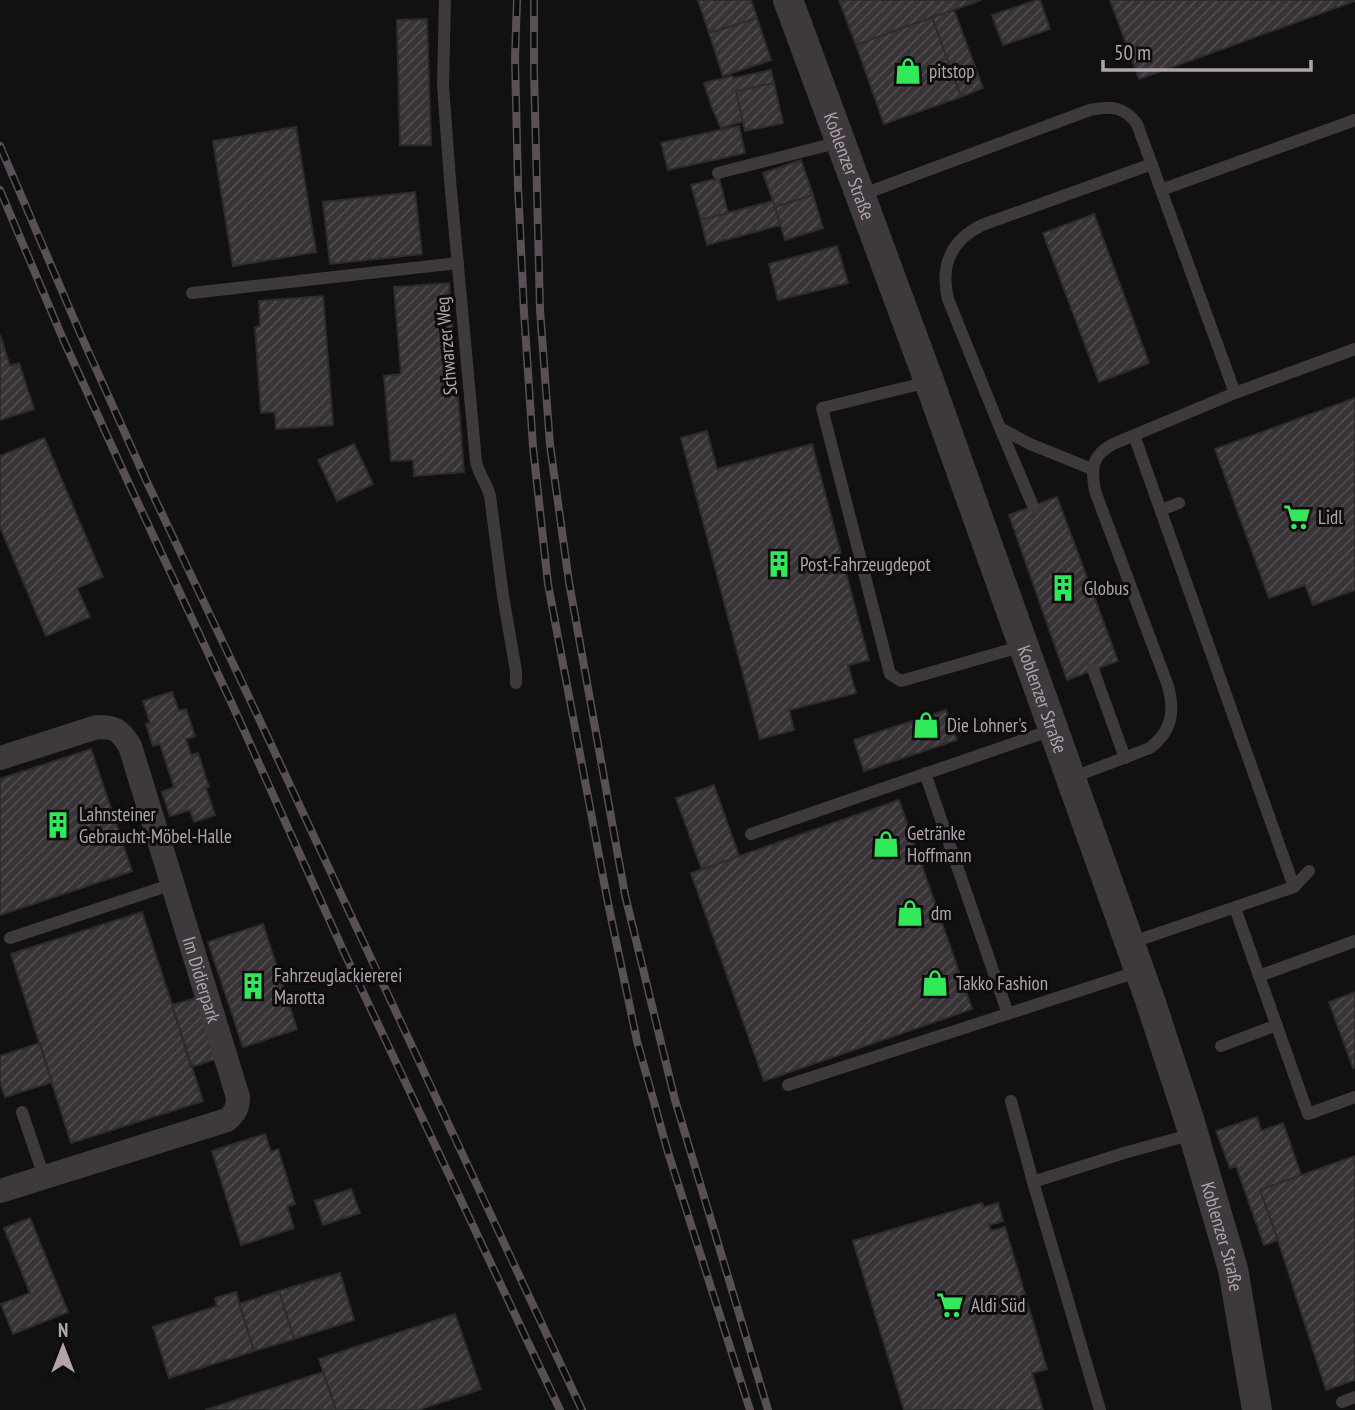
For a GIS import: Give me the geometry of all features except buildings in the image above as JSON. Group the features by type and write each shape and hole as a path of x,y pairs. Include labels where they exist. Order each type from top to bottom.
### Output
{"street":[{"name":"Koblenzer Straße","path":"789,0 1130,943 1194,1134 1233,1269 1256,1410"},
{"name":"Im Didierpark","path":"0,758 97,727 111,727 122,733 130,746 237,1088 238,1107 226,1119 0,1191"}],"lane":[{"name":"Schwarzer Weg","path":"445,0 443,85 476,461 490,496 516,683"},
{"path":"861,195 1090,110 1113,107 1122,110 1137,124 1236,393"},
{"path":"1161,190 1355,120"},
{"path":"718,173 841,142"},
{"path":"1033,506 948,299 944,286 950,253 969,231 982,225 1152,164"},
{"path":"192,293 458,263"},
{"path":"1071,778 1150,748 1161,740 1172,710 1168,686 1095,491 1092,469 1096,458 1102,450 1134,435 1236,393 1355,349"},
{"path":"929,381 822,408 890,674 901,681 1023,646"},
{"path":"1000,428 1030,444 1092,469"},
{"path":"1134,435 1294,887"},
{"path":"1160,510 1179,503"},
{"path":"1093,669 1125,758"},
{"path":"751,834 1053,730"},
{"path":"925,773 1008,1014"},
{"path":"1130,943 1294,887 1309,872"},
{"path":"10,938 173,884"},
{"path":"1236,908 1308,1114 1355,1097"},
{"path":"1259,976 1355,941"},
{"path":"788,1085 1140,971"},
{"path":"1221,1046 1277,1025"},
{"path":"1011,1101 1100,1410"},
{"path":"22,1112 44,1177"},
{"path":"1034,1182 1194,1134"},
{"path":"1342,1402 1355,1397"}],"railway":[{"path":"517,0 515,58 524,312 533,447 548,584 607,898 637,1041 667,1149 750,1410"},
{"path":"534,0 540,309 550,445 569,582 625,895 675,1100 768,1410"},
{"path":"0,146 146,480 582,1410"},
{"path":"0,190 63,339 130,486 343,950 560,1410"}],"place":[{"name":"pitstop","path":"908,71"},
{"name":"Lidl","path":"1297,517"},
{"name":"Post-Fahrzeugdepot","path":"779,564"},
{"name":"Globus","path":"1063,588"},
{"name":"Die Lohner's","path":"926,725"},
{"name":"Lahnsteiner Gebraucht-Möbel-Halle","path":"58,825"},
{"name":"Getränke Hoffmann","path":"886,844"},
{"name":"dm","path":"910,913"},
{"name":"Takko Fashion","path":"935,983"},
{"name":"Fahrzeuglackiererei Marotta","path":"253,986"},
{"name":"Aldi Süd","path":"950,1305"}]}
